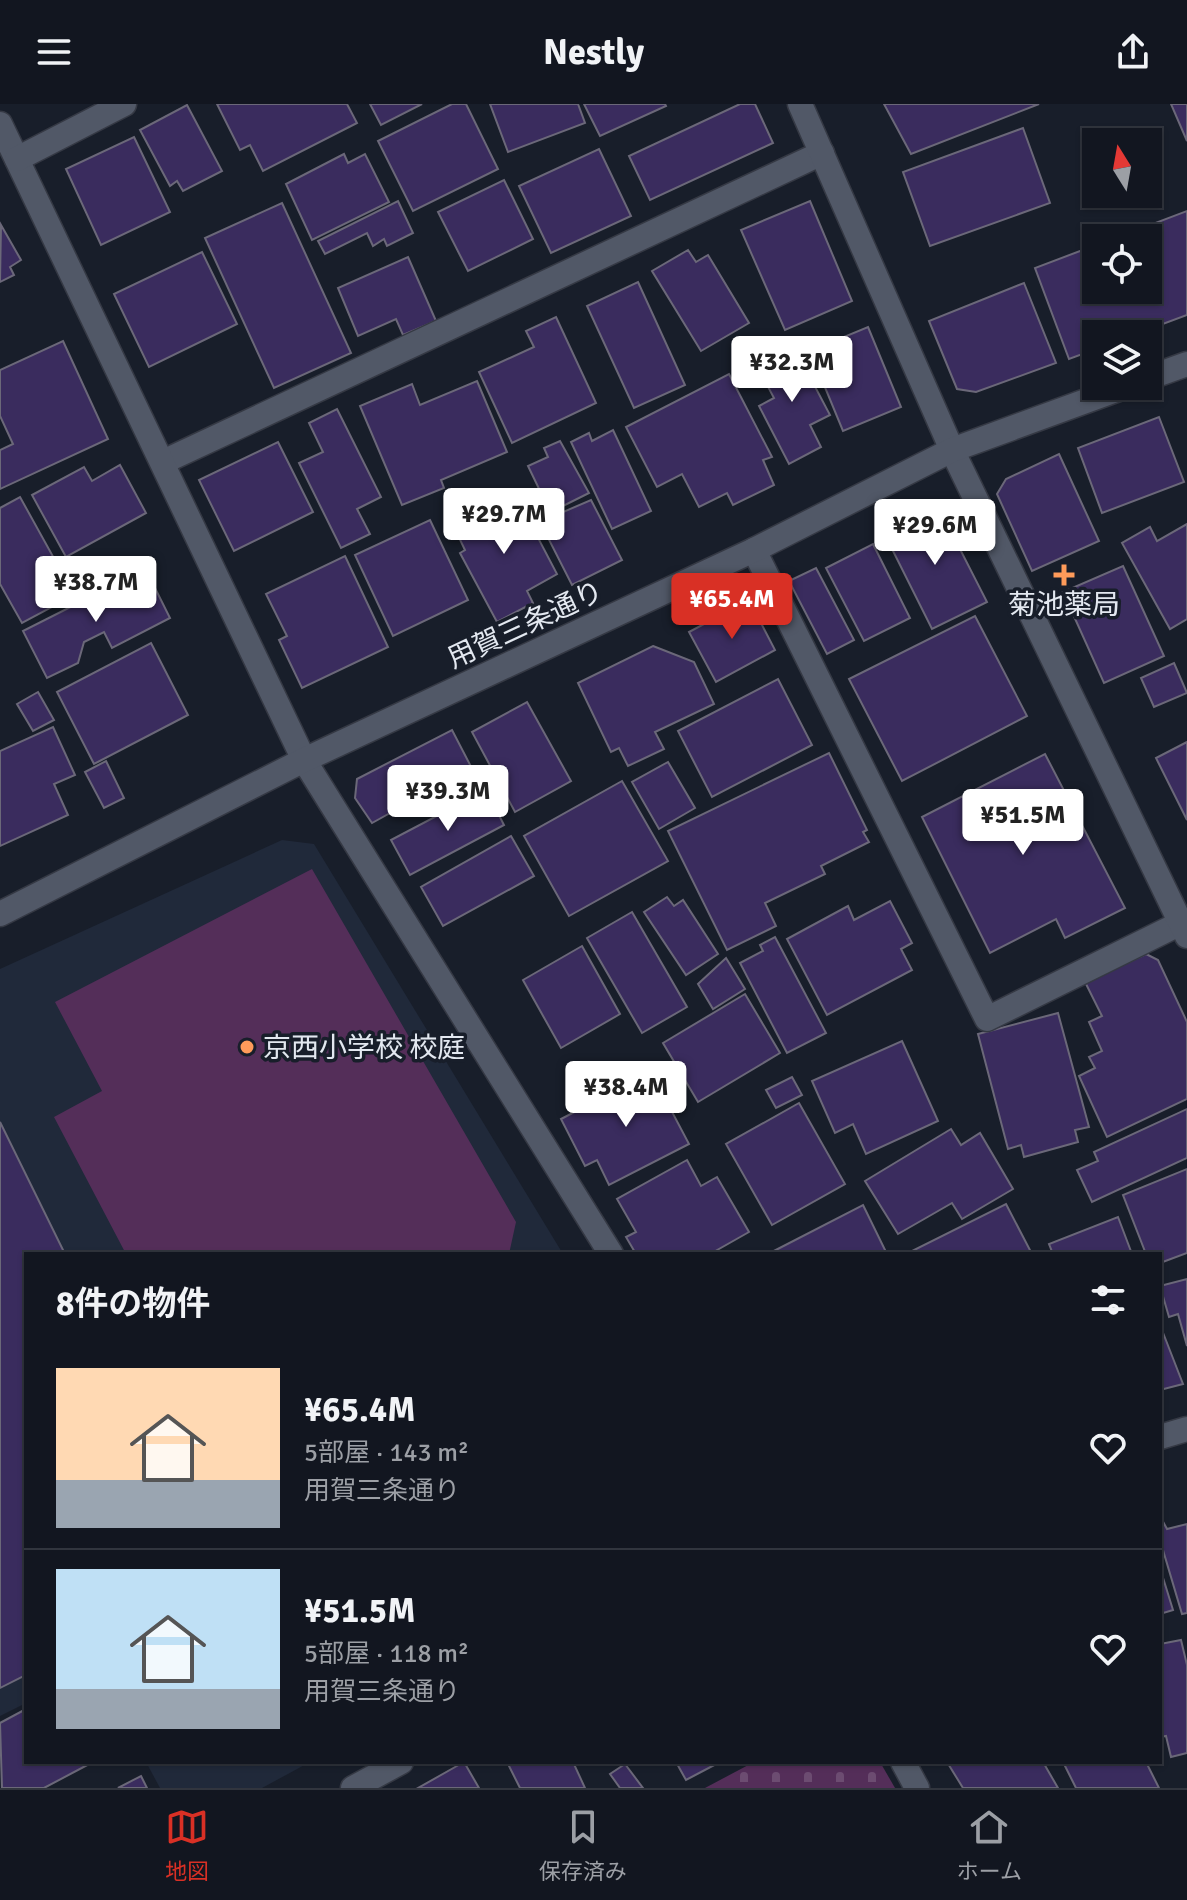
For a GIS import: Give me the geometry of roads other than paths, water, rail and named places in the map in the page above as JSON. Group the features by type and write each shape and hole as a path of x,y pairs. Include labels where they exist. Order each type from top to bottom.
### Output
{"street":[{"path":"17,159 124,104"},
{"path":"754,550 987,1019 1184,929 952,450 800,104"},
{"path":"0,124 304,760 610,1252"},
{"path":"163,462 822,153"},
{"path":"1162,373 1187,364"},
{"name":"用賀三条通り","path":"0,914 304,760 754,550 952,450 1089,400"},
{"path":"1162,1436 1187,1429"},
{"path":"353,1788 397,1764"},
{"path":"904,1764 917,1788"}],"place":[{"name":"菊池薬局","path":"1064,575"},
{"name":"京西小学校 校庭","path":"247,1047"}]}
